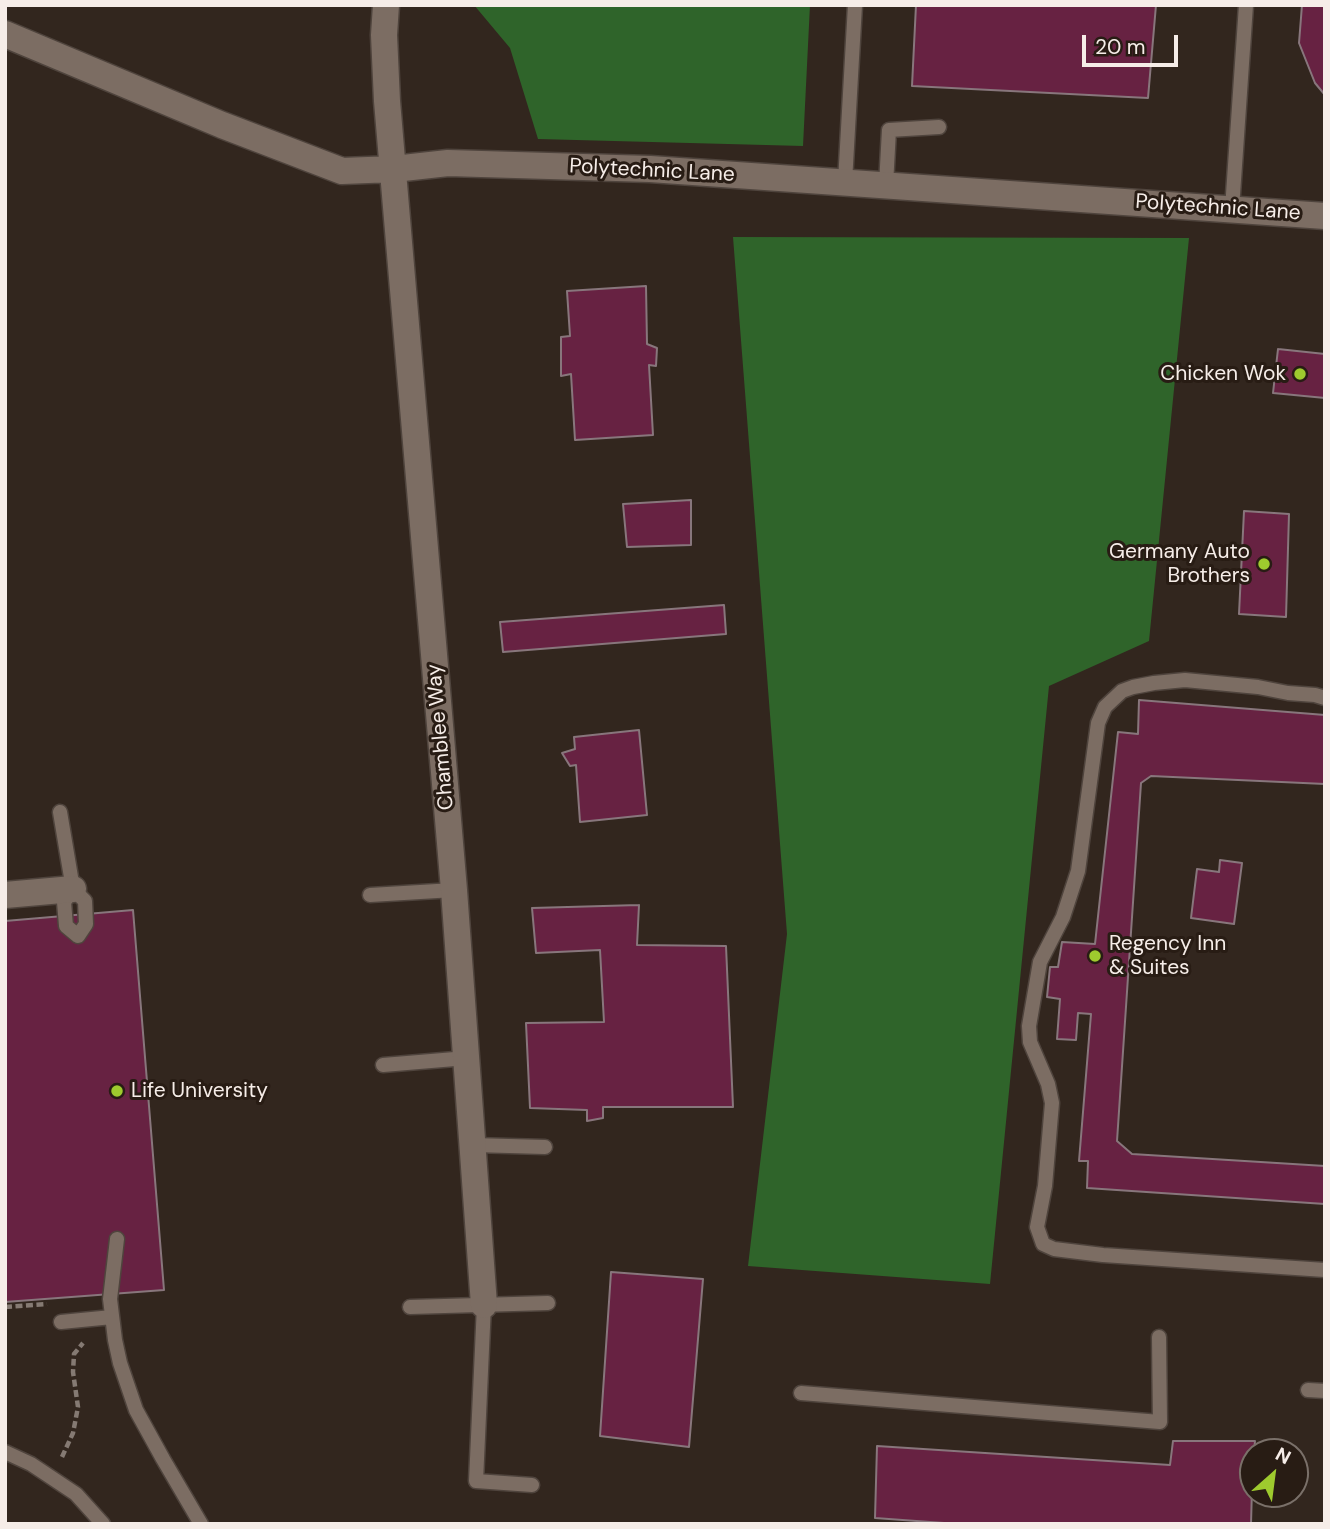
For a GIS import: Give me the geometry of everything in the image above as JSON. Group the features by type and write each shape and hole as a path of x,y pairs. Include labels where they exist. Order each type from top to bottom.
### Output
{"street":[{"name":"Chamblee Way","path":"386,5 384,35 387,101 454,890 485,1305"},
{"name":"Polytechnic Lane","path":"5,34 222,125 342,171 448,163 650,169 1325,216"},
{"path":"5,895 73,889"}],"lane":[{"path":"845,182 855,5"},
{"path":"1232,209 1246,5"},
{"path":"886,185 889,130 939,127"},
{"path":"1325,698 1258,687 1185,680 1133,687 1122,691 1105,707 1098,723 1079,871 1063,917 1040,961 1029,1026 1031,1042 1048,1084 1052,1103 1045,1186 1037,1227 1043,1244 1055,1249 1103,1255 1325,1270"},
{"path":"60,812 73,889"},
{"path":"370,895 454,890"},
{"path":"383,1065 467,1058"},
{"path":"473,1145 545,1147"},
{"path":"117,1239 107,1318 120,1363 136,1409 201,1524"},
{"path":"410,1307 548,1303"},
{"path":"485,1305 476,1481 532,1485"},
{"path":"61,1322 107,1318"},
{"path":"801,1393 1160,1422 1159,1337"},
{"path":"1308,1390 1325,1391"},
{"path":"5,1452 32,1464 76,1494 103,1524"}],"path":[{"path":"50,1475 66,1451 73,1433 78,1407 73,1372 74,1354 107,1318"}],"green space":[{"path":"474,5 810,5 803,146 538,139 510,48"},
{"path":"733,237 1189,238 1149,641 1049,686 990,1284 748,1266 787,934"}],"building":[{"path":"916,5 1156,5 1148,98 912,86"},
{"path":"1302,5 1325,5 1325,95 1315,83 1299,43"},
{"path":"646,286 647,344 657,348 656,366 649,365 653,435 575,440 571,374 561,376 561,337 570,336 567,291"},
{"name":"Chicken Wok","path":"1278,349 1325,354 1325,398 1273,393"},
{"path":"691,500 691,545 627,547 623,504"},
{"name":"Germany Auto Brothers","path":"1244,511 1289,514 1286,617 1239,614"},
{"path":"724,605 726,634 503,652 500,622"},
{"name":"Regency Inn & Suites","path":"1139,700 1325,715 1325,784 1151,776 1141,783 1117,1141 1132,1154 1325,1166 1325,1204 1087,1188 1088,1161 1079,1161 1091,1014 1078,1013 1076,1040 1057,1039 1060,999 1047,997 1050,967 1058,967 1062,942 1095,944 1118,732 1138,734"},
{"path":"639,730 647,815 580,822 576,765 570,766 562,753 575,749 574,737"},
{"name":"Regency Inn & Suites","path":"1220,860 1242,863 1234,924 1191,918 1197,869 1219,872"},
{"path":"639,905 637,945 726,946 733,1107 603,1107 603,1118 587,1121 587,1110 530,1108 526,1023 604,1022 600,950 536,953 532,908"},
{"path":"133,910 164,1290 5,1302 5,921"},
{"path":"611,1272 703,1279 689,1447 600,1436"},
{"path":"1173,1441 1239,1441 1239,1508 1251,1508 1251,1524 958,1524 875,1518 877,1446 1170,1465"}],"place":[{"name":"Chicken Wok","path":"1300,374"},
{"name":"Germany Auto Brothers","path":"1264,564"},
{"name":"Regency Inn & Suites","path":"1095,956"},
{"name":"Life University","path":"117,1091"}]}
